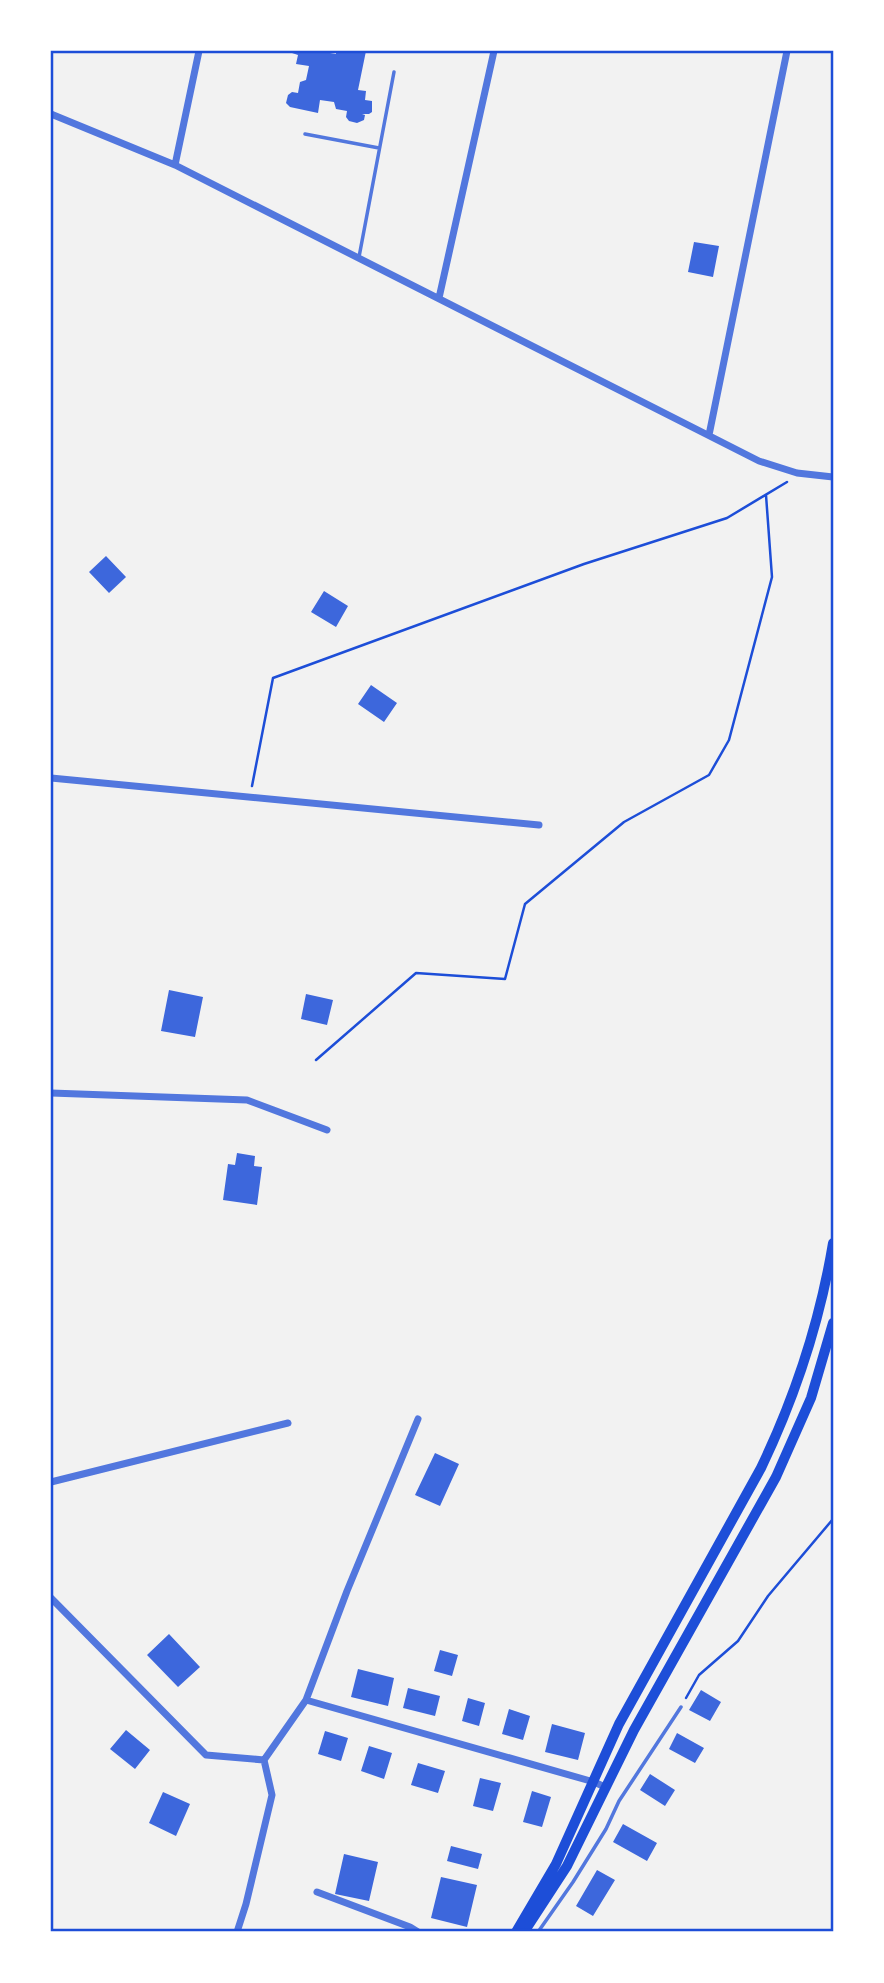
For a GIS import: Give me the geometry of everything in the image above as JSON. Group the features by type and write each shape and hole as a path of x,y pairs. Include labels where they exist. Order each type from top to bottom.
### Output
{"main road":[{"path":"516,1932 556,1864 619,1724 761,1468 779,1430 812,1335 833,1243"},
{"path":"523,1932 567,1866 634,1730 781,1466 811,1398 833,1323"}],"street":[{"path":"176,165 200,51"},
{"path":"439,298 494,51"},
{"path":"709,435 787,51"},
{"path":"51,114 176,165 759,461 797,473 833,477"},
{"path":"51,778 539,825"},
{"path":"51,1093 247,1100 327,1130"},
{"path":"237,1932 272,1795 264,1760 306,1700 347,1591 418,1419"},
{"path":"51,1482 288,1423"},
{"path":"51,1598 206,1755 264,1760"},
{"path":"306,1700 605,1787"},
{"path":"317,1892 418,1932"}],"lane":[{"path":"359,257 394,72"},
{"path":"305,134 380,149"},
{"path":"538,1932 573,1882 606,1829 619,1801 681,1707"}],"path":[{"path":"250,797 273,678 584,564 727,518 793,479"},
{"path":"316,1060 415,973 505,979 526,904 624,822 709,775 729,740 772,577 766,495"},
{"path":"681,1707 699,1675 738,1642 768,1596 833,1519"}],"building":[{"path":"290,51 330,51 336,54 336,51 366,51 358,90 366,91 365,100 372,101 372,112 362,114 365,115 364,120 357,123 349,121 346,117 347,111 336,109 334,102 320,100 318,113 290,107 286,103 288,95 292,92 298,93 300,82 306,80 309,66 296,64 298,55"},
{"path":"694,242 719,246 713,277 688,272"},
{"path":"106,556 126,577 109,593 89,572"},
{"path":"324,591 348,606 336,627 311,612"},
{"path":"371,685 397,703 384,722 358,704"},
{"path":"169,990 203,997 195,1037 161,1031"},
{"path":"306,994 333,1000 327,1025 301,1019"},
{"path":"237,1153 255,1156 254,1166 262,1167 257,1205 223,1200 228,1164 235,1165"},
{"path":"435,1453 459,1464 440,1506 415,1495"},
{"path":"169,1634 200,1667 178,1687 147,1655"},
{"path":"440,1650 458,1655 452,1676 434,1671"},
{"path":"358,1669 394,1678 388,1706 351,1697"},
{"path":"408,1688 440,1696 435,1716 403,1708"},
{"path":"701,1690 721,1702 710,1721 689,1710"},
{"path":"468,1698 485,1703 479,1726 462,1721"},
{"path":"509,1709 530,1716 523,1740 502,1734"},
{"path":"552,1724 585,1733 578,1760 545,1752"},
{"path":"126,1730 150,1750 135,1769 110,1749"},
{"path":"325,1731 348,1738 341,1761 318,1754"},
{"path":"677,1733 704,1748 695,1763 669,1749"},
{"path":"369,1746 392,1753 384,1779 361,1771"},
{"path":"418,1763 445,1771 438,1793 411,1785"},
{"path":"650,1774 675,1790 665,1806 640,1790"},
{"path":"480,1778 501,1783 493,1811 473,1806"},
{"path":"532,1791 551,1797 542,1827 523,1822"},
{"path":"163,1792 190,1804 176,1836 149,1823"},
{"path":"623,1824 657,1843 647,1861 613,1842"},
{"path":"451,1846 482,1854 478,1869 447,1861"},
{"path":"344,1854 378,1862 369,1901 335,1894"},
{"path":"597,1870 615,1880 593,1916 576,1906"},
{"path":"441,1877 477,1885 467,1927 431,1918"}]}
